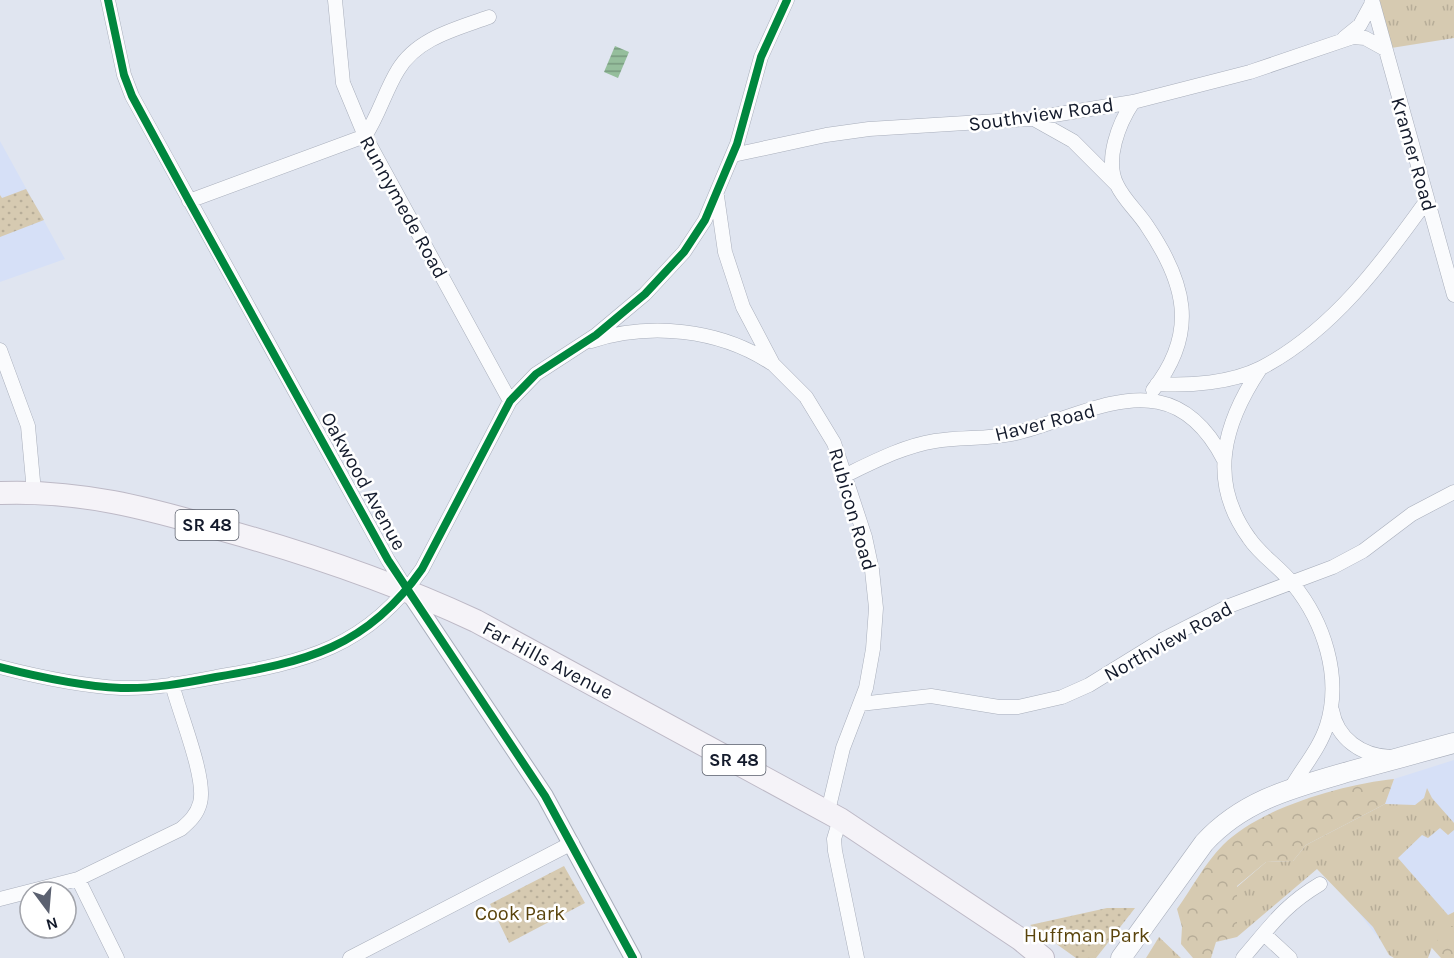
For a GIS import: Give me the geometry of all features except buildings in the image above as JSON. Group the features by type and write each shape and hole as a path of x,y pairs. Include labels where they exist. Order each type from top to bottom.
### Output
{"main road":[{"name":"Far Hills Avenue","path":"0,493 34,492 86,496 149,509 316,557 407,590 476,621 834,815 1020,939 1043,958"},
{"path":"1121,958 1182,872 1217,829 1252,804 1291,788 1454,743"}],"street":[{"name":"Oakwood Avenue","path":"108,0 124,75 132,96 189,201 388,560 506,736 572,843 633,958"},
{"name":"Runnymede Road","path":"335,0 343,83 347,99 510,401"},
{"path":"0,667 105,687 133,688 172,684 280,666 331,650 362,630 407,590 438,542 510,401 536,374 584,343 645,294 666,273 699,228 717,195 733,155 761,57 787,0"},
{"name":"Southview Road","path":"1343,39 1360,25 1372,1"},
{"name":"Kramer Road","path":"1372,1 1454,295"},
{"path":"189,201 365,136 379,113 397,71 408,56 434,38 489,17"},
{"name":"Southview Road","path":"733,155 797,140 869,129 1032,118 1133,102 1250,72 1343,39 1365,38 1385,49"},
{"path":"1116,184 1113,153 1120,125 1133,102"},
{"path":"1032,118 1073,141 1116,184 1147,226 1166,257 1182,298 1184,312 1177,348 1157,384 1143,400"},
{"name":"Rubicon Road","path":"717,195 720,226 733,281 743,307 773,364"},
{"path":"1157,384 1228,379 1260,369 1308,335 1347,301 1387,255 1427,200"},
{"name":"Rubicon Road","path":"584,343 642,332 682,332 728,342 756,353 773,364 806,397 822,420 846,475 865,537 876,597 873,649 860,704 843,748 834,815 835,851 857,958"},
{"path":"0,350 28,426 34,492"},
{"path":"1260,369 1237,407 1227,433 1224,460 1230,501 1238,520 1261,553 1291,581 1317,621 1325,642 1331,671 1331,705 1321,741 1291,788"},
{"name":"Haver Road","path":"846,475 914,446 936,441 1012,434 1106,406 1143,400 1163,403 1187,415 1203,428 1224,460"},
{"name":"Northview Road","path":"860,704 931,696 999,707 1043,703 1086,687 1193,623 1291,581 1333,567 1363,551 1410,515 1454,492"},
{"path":"0,899 78,879 181,829 197,812 202,791 200,779 172,684"},
{"path":"1331,705 1338,729 1358,749 1386,756 1408,756"},
{"path":"350,958 572,843"},
{"path":"78,879 117,958"},
{"path":"1243,958 1277,916 1295,899 1320,884"},
{"path":"1264,934 1290,958"}],"shaded area":[{"path":"615,46 629,52 618,78 604,72"},
{"path":"0,141 65,259 0,282"},
{"path":"1454,760 1454,926 1432,947 1428,958 1394,958 1306,845 1385,804 1394,779"}],"green space":[{"path":"1372,0 1454,0 1454,38 1385,49"},
{"path":"26,189 44,220 0,237 0,195 2,198"},
{"path":"1394,779 1385,804 1306,845 1293,861 1266,862 1237,886 1237,937 1216,942 1211,958 1193,958 1181,944 1182,927 1177,909 1210,860 1239,832 1280,809 1303,800 1351,786"},
{"path":"1427,788 1432,798 1454,823 1454,830 1448,835 1440,828 1428,838 1422,835 1398,858 1448,915 1454,912 1454,926 1432,947 1428,958 1394,958 1389,955 1373,927 1317,869 1237,937 1237,887 1266,862 1293,861 1306,845 1385,804 1415,805 1424,798"},
{"name":"Cook Park","path":"564,866 585,903 509,943 490,904"},
{"name":"Huffman Park","path":"1107,908 1135,908 1096,958 1076,958 1030,925"},
{"path":"1451,926 1454,926 1454,958 1441,958 1431,947"},
{"path":"1103,928 1108,938 1091,958 1064,949 1044,929 1063,929 1069,935 1063,939 1064,946 1085,953 1092,951 1101,940 1099,933"},
{"path":"1159,937 1181,958 1146,958"}],"cycle path":[{"path":"108,0 124,75 132,96 189,201 388,560 545,796 633,958"},
{"path":"0,667 106,687 145,688 169,685 278,665 306,657 356,634 379,617 401,596 422,569 510,401 536,374 596,335 645,294 684,252 705,220 737,144 761,57 787,0"}]}
